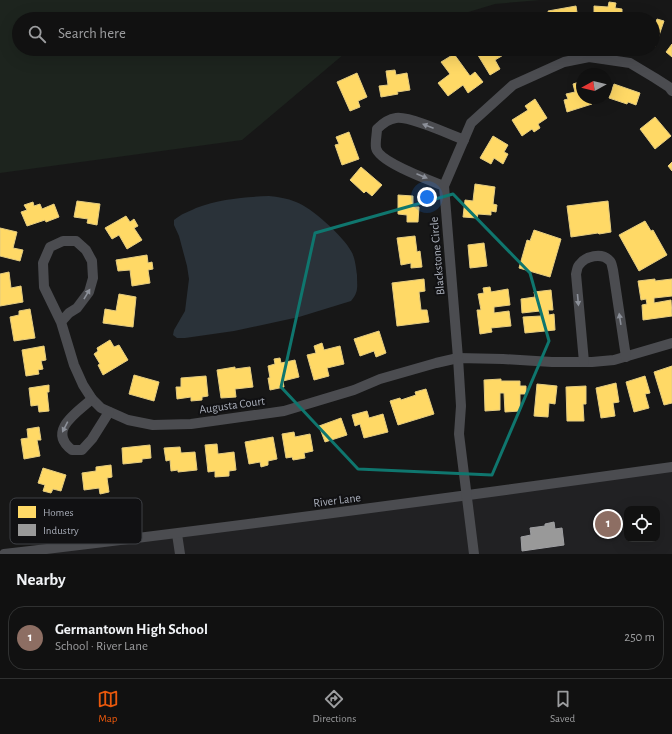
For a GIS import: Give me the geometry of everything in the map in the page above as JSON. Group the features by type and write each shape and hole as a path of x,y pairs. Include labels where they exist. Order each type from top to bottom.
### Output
{"street":[{"name":"Blackstone Circle","path":"474,554 459,434 461,406 444,186 472,123 513,85 564,62 589,57 630,63 669,87 672,91"},
{"path":"444,186 390,162 380,155 376,148 377,129 386,121 396,118 410,120 464,140"},
{"name":"Augusta Court","path":"61,322 69,313 77,308 89,292 93,278 92,261 86,250 76,241 63,241 50,247 43,262 44,287 61,322 74,365 83,385 92,399 101,408 128,420 153,425 191,424 284,411 354,390 380,379 458,358"},
{"path":"584,362 576,274 578,266 584,259 593,256 603,257 610,261 613,270 626,357"},
{"path":"458,358 503,358 552,362 614,360 672,343"},
{"path":"92,399 65,424 61,435 65,445 72,450 82,450 92,440 109,412"},
{"name":"River Lane","path":"142,538 466,496 672,467"},
{"path":"177,534 180,554"},
{"name":"River Lane","path":"4,554 90,544"}],"highlighted area":[{"path":"453,194 530,273 549,341 492,475 358,469 281,387 315,233"}],"shaded area":[{"path":"0,0 540,0 495,4 468,12 12,12 12,56 342,56 242,140 0,173"},
{"path":"269,196 286,199 302,205 318,216 342,238 351,251 355,263 357,286 354,298 351,301 299,317 234,331 177,338 173,335 174,330 185,311 189,279 187,266 179,236 174,225 174,220 196,208 214,202"},
{"path":"672,467 672,554 4,554 81,544 142,544 142,536"}],"building: Homes":[{"path":"609,2 616,3 615,8 622,9 622,12 594,12 594,6 608,7"},
{"path":"576,6 577,12 548,12"},
{"path":"660,20 664,21 660,33"},
{"path":"672,44 672,57 666,52"},
{"path":"451,56 455,56 470,76 475,72 483,82 468,93 463,85 448,96 438,83 450,74 441,62"},
{"path":"478,56 502,56 495,60 500,69 490,75"},
{"path":"395,70 396,75 407,73 410,90 381,97 379,86 388,85 386,71"},
{"path":"357,73 367,97 358,101 360,107 350,111 337,82"},
{"path":"576,83 576,104 592,104 567,112 564,100 568,99 566,94 575,92 573,84"},
{"path":"614,84 640,93 636,105 628,102 627,104 612,99 612,90"},
{"path":"535,99 547,118 538,124 540,128 534,132 532,129 522,136 512,120 528,110 525,106"},
{"path":"655,117 671,136 655,149 640,129"},
{"path":"349,132 359,159 342,165 335,145 339,144 336,137"},
{"path":"493,136 508,145 504,152 508,154 503,164 494,158 491,164 480,158"},
{"path":"672,162 672,171 668,166"},
{"path":"361,167 382,185 372,196 366,191 364,193 350,180"},
{"path":"475,184 495,187 493,204 497,205 496,212 491,211 491,215 478,214 477,218 463,217 465,200 473,201"},
{"path":"398,195 413,196 413,207 419,207 418,222 407,222 407,215 398,214"},
{"path":"77,201 100,204 97,225 87,223 88,219 74,217"},
{"path":"608,201 611,232 571,237 567,206"},
{"path":"33,202 34,206 40,204 42,209 54,204 59,217 46,222 45,220 27,226 21,212 27,210 24,205"},
{"path":"126,216 130,222 134,219 138,226 134,228 142,240 127,249 119,235 112,239 105,228"},
{"path":"645,221 651,231 653,230 667,255 639,271 619,235"},
{"path":"0,228 17,232 13,248 23,250 20,261 0,256"},
{"path":"534,230 561,239 550,277 519,268 527,240 530,241"},
{"path":"415,236 417,252 420,251 422,267 411,268 411,263 401,265 397,238"},
{"path":"484,243 487,266 470,268 468,245"},
{"path":"147,255 148,263 152,262 153,269 148,270 150,283 132,286 130,270 118,271 116,260"},
{"path":"9,272 11,288 21,286 23,302 0,306 0,274"},
{"path":"424,279 425,291 419,292 421,310 427,310 429,322 397,326 392,283"},
{"path":"655,279 655,281 672,279 672,296 654,298 654,303 671,300 672,316 643,320 642,305 647,304 646,299 641,300 638,281"},
{"path":"490,287 491,292 508,289 510,305 494,307 494,313 509,311 511,326 491,328 492,332 480,334 477,310 481,310 478,294 484,293 483,288"},
{"path":"551,290 553,310 548,310 549,315 554,314 555,330 525,333 523,317 541,316 540,311 522,313 521,299 535,297 534,292"},
{"path":"119,294 136,297 133,327 103,323 105,309 116,311"},
{"path":"30,309 35,338 14,341 10,317 19,315 19,311"},
{"path":"379,331 386,353 376,357 374,351 360,356 354,339"},
{"path":"110,340 114,347 119,345 128,360 103,375 98,365 100,364 94,354 98,351 97,348"},
{"path":"322,343 324,350 340,346 344,364 327,368 329,376 314,380 307,355 316,353 314,346"},
{"path":"44,346 46,360 41,361 43,369 38,370 39,374 26,376 22,350"},
{"path":"280,358 281,363 295,360 299,377 283,381 284,387 270,390 268,366 275,364 274,359"},
{"path":"672,366 672,403 664,405 654,372"},
{"path":"235,367 235,369 250,367 253,387 235,389 236,397 221,398 217,370"},
{"path":"134,375 159,382 154,401 129,394"},
{"path":"206,376 208,396 202,397 202,400 191,401 191,397 177,399 176,387 181,387 181,378"},
{"path":"645,376 650,393 645,394 649,408 634,412 626,382"},
{"path":"501,379 501,381 520,381 520,386 526,386 526,394 520,394 520,411 505,412 504,393 500,393 500,410 485,411 484,380"},
{"path":"616,383 619,402 613,403 615,416 601,418 596,388"},
{"path":"537,384 557,386 555,404 549,403 548,417 534,416"},
{"path":"49,385 49,392 47,392 49,411 39,412 38,405 31,406 29,388"},
{"path":"586,386 586,404 583,404 584,421 567,421 566,387"},
{"path":"426,389 434,414 398,425 390,401 400,398 401,400 416,395 415,392"},
{"path":"367,411 369,418 383,414 388,432 364,438 360,424 355,426 352,415"},
{"path":"341,418 347,435 325,442 319,426"},
{"path":"39,427 41,440 37,440 40,456 24,459 21,439 28,438 27,429"},
{"path":"294,432 295,437 310,434 313,451 304,453 305,458 293,460 292,457 286,458 282,434"},
{"path":"273,437 277,459 268,461 268,465 261,467 260,462 249,464 245,442"},
{"path":"217,444 218,454 234,452 236,470 229,471 229,476 215,477 215,471 208,472 205,445"},
{"path":"150,445 151,458 142,459 142,462 123,464 122,448"},
{"path":"180,447 181,453 195,452 197,470 178,472 178,470 171,471 170,460 166,461 164,448"},
{"path":"111,465 112,477 107,478 109,492 100,494 99,488 84,490 82,473 96,471 96,467"},
{"path":"43,468 66,475 61,491 53,489 51,493 43,491 45,485 38,483"}],"building: Industry":[{"path":"554,522 555,529 562,528 564,545 522,551 521,537 531,535 530,528 545,526 545,524"}],"place":[{"name":"Germantown High School","path":"608,524"}]}
